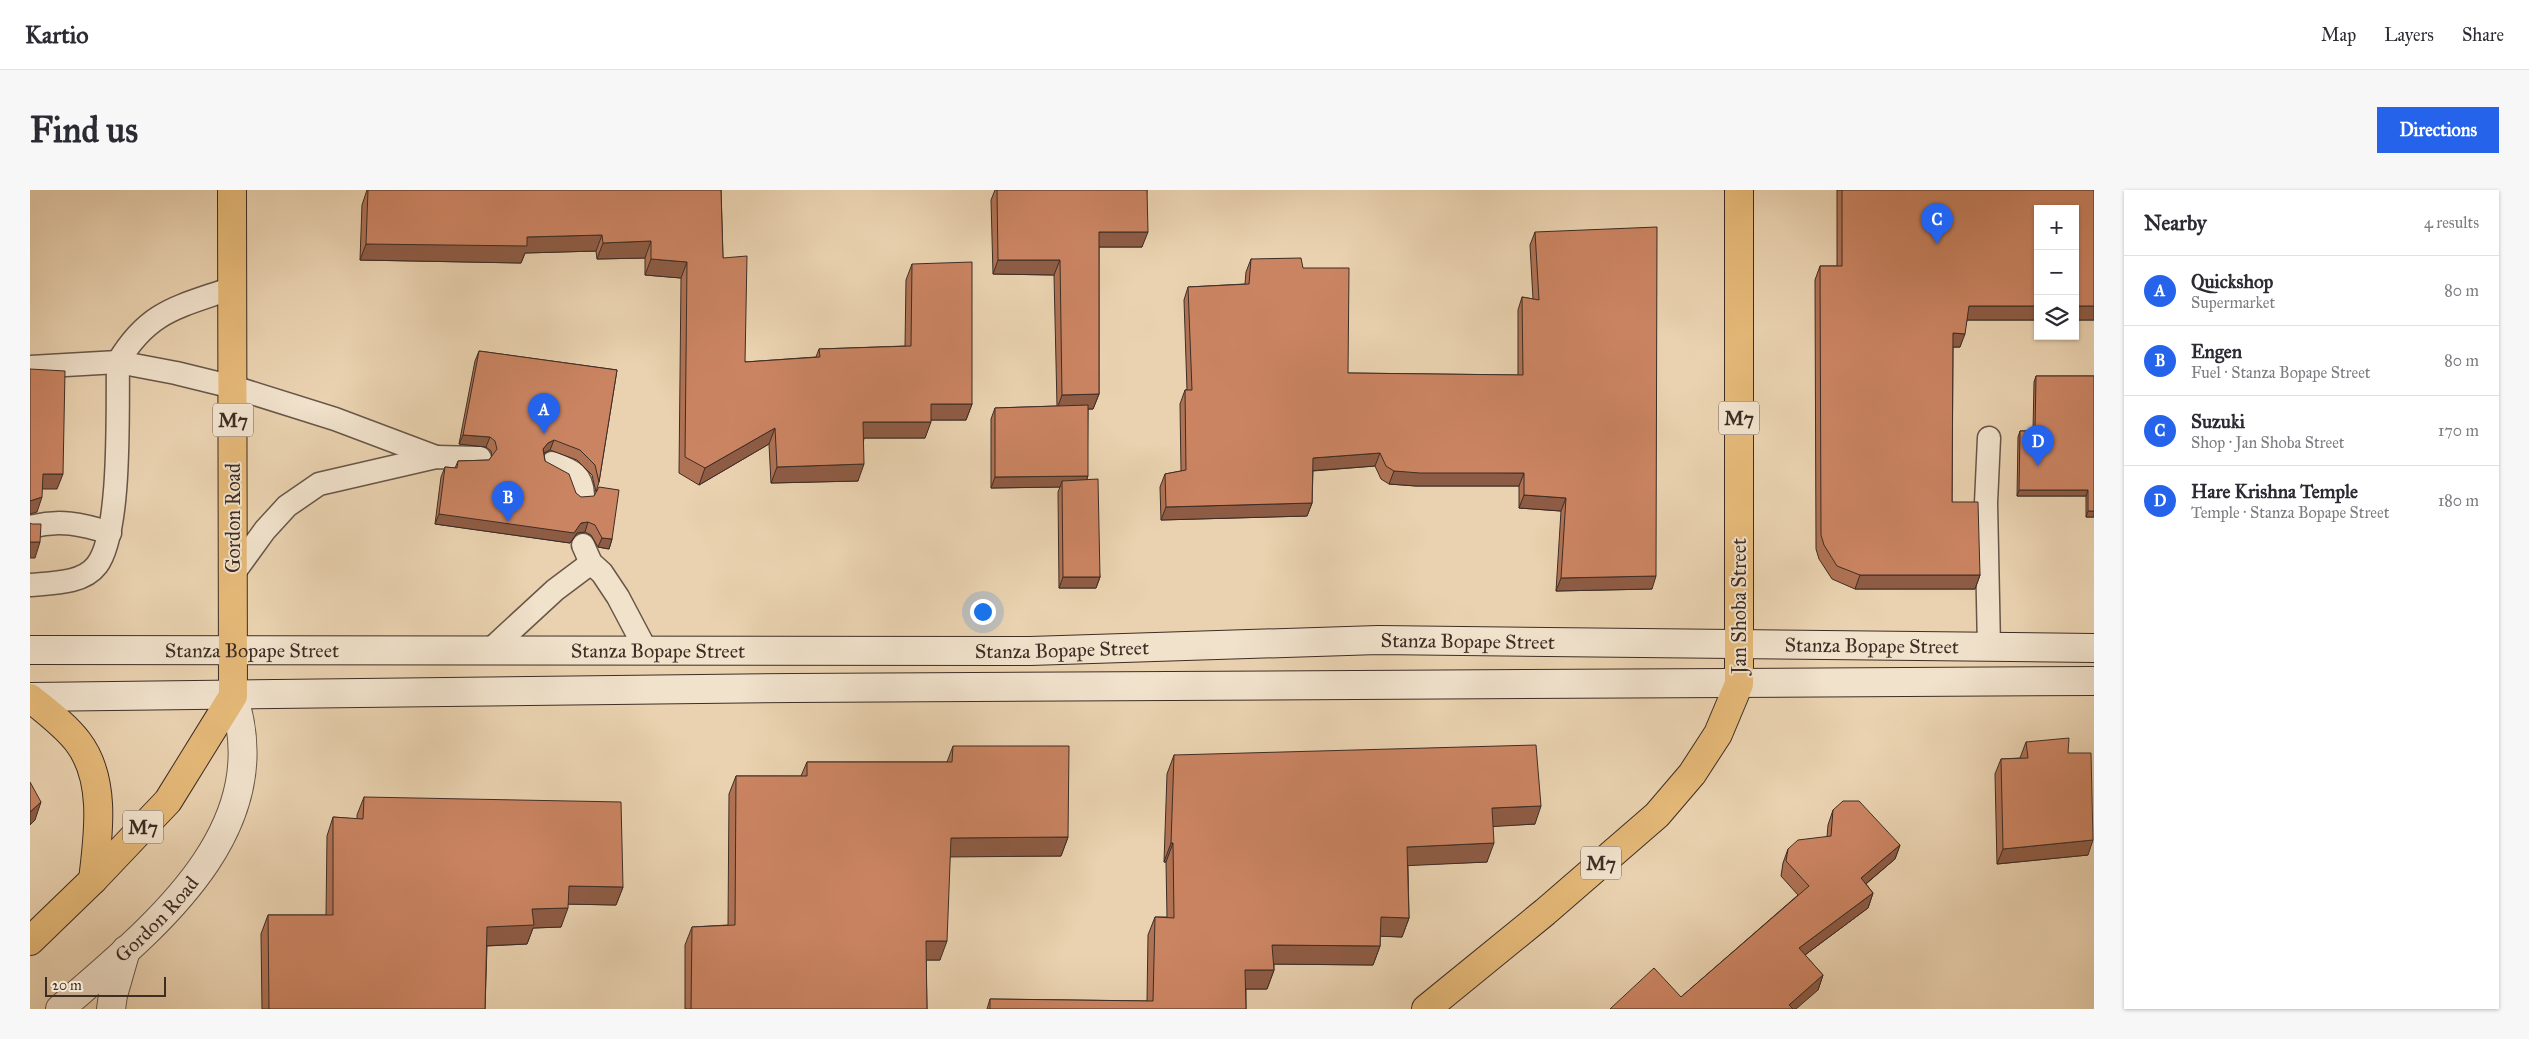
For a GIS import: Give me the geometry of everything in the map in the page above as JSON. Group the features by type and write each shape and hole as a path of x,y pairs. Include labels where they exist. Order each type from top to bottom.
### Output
{"main road":[{"name":"Gordon Road","path":"60,1009 171,906 198,874 220,839 234,811 240,788 244,751 241,718 234,696 232,190"},
{"name":"Jan Shoba Street","path":"1426,1009 1545,912 1657,815 1692,774 1718,734 1739,684 1739,190"},
{"name":"Stanza Bopape Street","path":"30,650 1030,651 1378,640 1740,646 2094,648"},
{"name":"Stanza Bopape Street","path":"30,698 803,688 2094,681"},
{"name":"M7","path":"30,941 93,880 168,801 234,696"},
{"path":"30,698 79,743 89,764 97,797 98,818 93,880"},
{"path":"111,1009 126,948"}],"lane":[{"path":"30,585 64,582 86,574 97,566 110,533 115,486 118,362 136,334 153,319 232,288"},
{"path":"30,367 118,362 176,373 232,387 335,419 436,457"},
{"path":"1989,438 1986,503 1989,648"},
{"path":"234,574 265,530 301,494 319,484 436,457 480,458"},
{"path":"552,463 576,472 581,480 583,495"},
{"path":"30,527 51,522 68,522 110,533"},
{"path":"490,650 555,590 587,554 608,582 646,650"}],"building":[{"path":"368,190 721,190 723,258 747,256 745,362 820,357 819,349 911,346 912,264 972,262 972,404 931,404 931,422 863,422 864,464 777,467 775,428 705,468 685,457 687,262 651,259 651,241 603,243 602,235 527,237 527,246 366,244"},
{"path":"997,190 1147,190 1148,232 1099,232 1099,394 1062,395 1060,260 998,260"},
{"path":"1842,190 2094,190 2094,306 2079,306 2079,205 2034,205 2034,306 1969,306 1965,334 1953,333 1952,502 1978,502 1980,575 1860,575 1837,566 1824,545 1821,535 1820,266 1842,266"},
{"path":"1657,227 1656,576 1561,578 1566,498 1524,495 1524,473 1420,473 1394,471 1386,466 1380,453 1313,458 1312,503 1166,507 1165,474 1186,470 1185,390 1192,390 1188,287 1249,284 1251,259 1301,258 1303,268 1349,268 1348,373 1523,375 1522,297 1539,300 1535,232"},
{"path":"479,351 617,370 599,482 595,465 580,450 554,440 543,449 545,461 569,474 576,493 581,497 594,496 599,487 619,490 612,539 602,538 595,525 588,522 581,523 574,533 439,514 445,467 457,468 458,461 489,460 497,449 495,441 490,437 463,435"},
{"path":"30,369 65,371 63,474 43,474 42,497 30,501"},
{"path":"2036,376 2094,376 2094,511 2088,511 2088,490 2019,490 2020,431 2035,431"},
{"path":"1088,405 1088,476 995,477 995,408"},
{"path":"1098,479 1100,577 1063,577 1062,481"},
{"path":"30,523 41,524 40,542 30,542"},
{"path":"2069,738 2068,753 2091,753 2093,840 2003,849 2001,759 2028,758 2026,742"},
{"path":"1536,745 1541,806 1492,808 1494,843 1407,847 1409,918 1381,917 1380,946 1272,945 1274,970 1245,970 1246,1009 990,1009 990,999 1153,1001 1155,917 1174,918 1173,843 1171,843 1174,755"},
{"path":"953,746 1069,746 1068,837 951,838 947,941 926,941 927,1009 691,1009 692,927 735,925 736,776 807,776 807,762 952,762"},
{"path":"30,782 41,802 30,812"},
{"path":"364,797 621,802 623,887 569,886 568,908 532,909 534,925 487,927 485,1009 269,1009 268,915 333,915 333,817 363,819"},
{"path":"1843,801 1859,801 1900,845 1861,878 1873,893 1799,948 1823,975 1789,1005 1793,1009 1610,1009 1654,968 1681,997 1809,886 1786,861 1788,849 1798,840 1831,836 1833,810"}],"place":[{"name":"Suzuki","path":"1937,244"},
{"name":"Quickshop","path":"544,434"},
{"name":"Hare Krishna Temple","path":"2038,466"},
{"name":"Engen","path":"508,522"}]}
